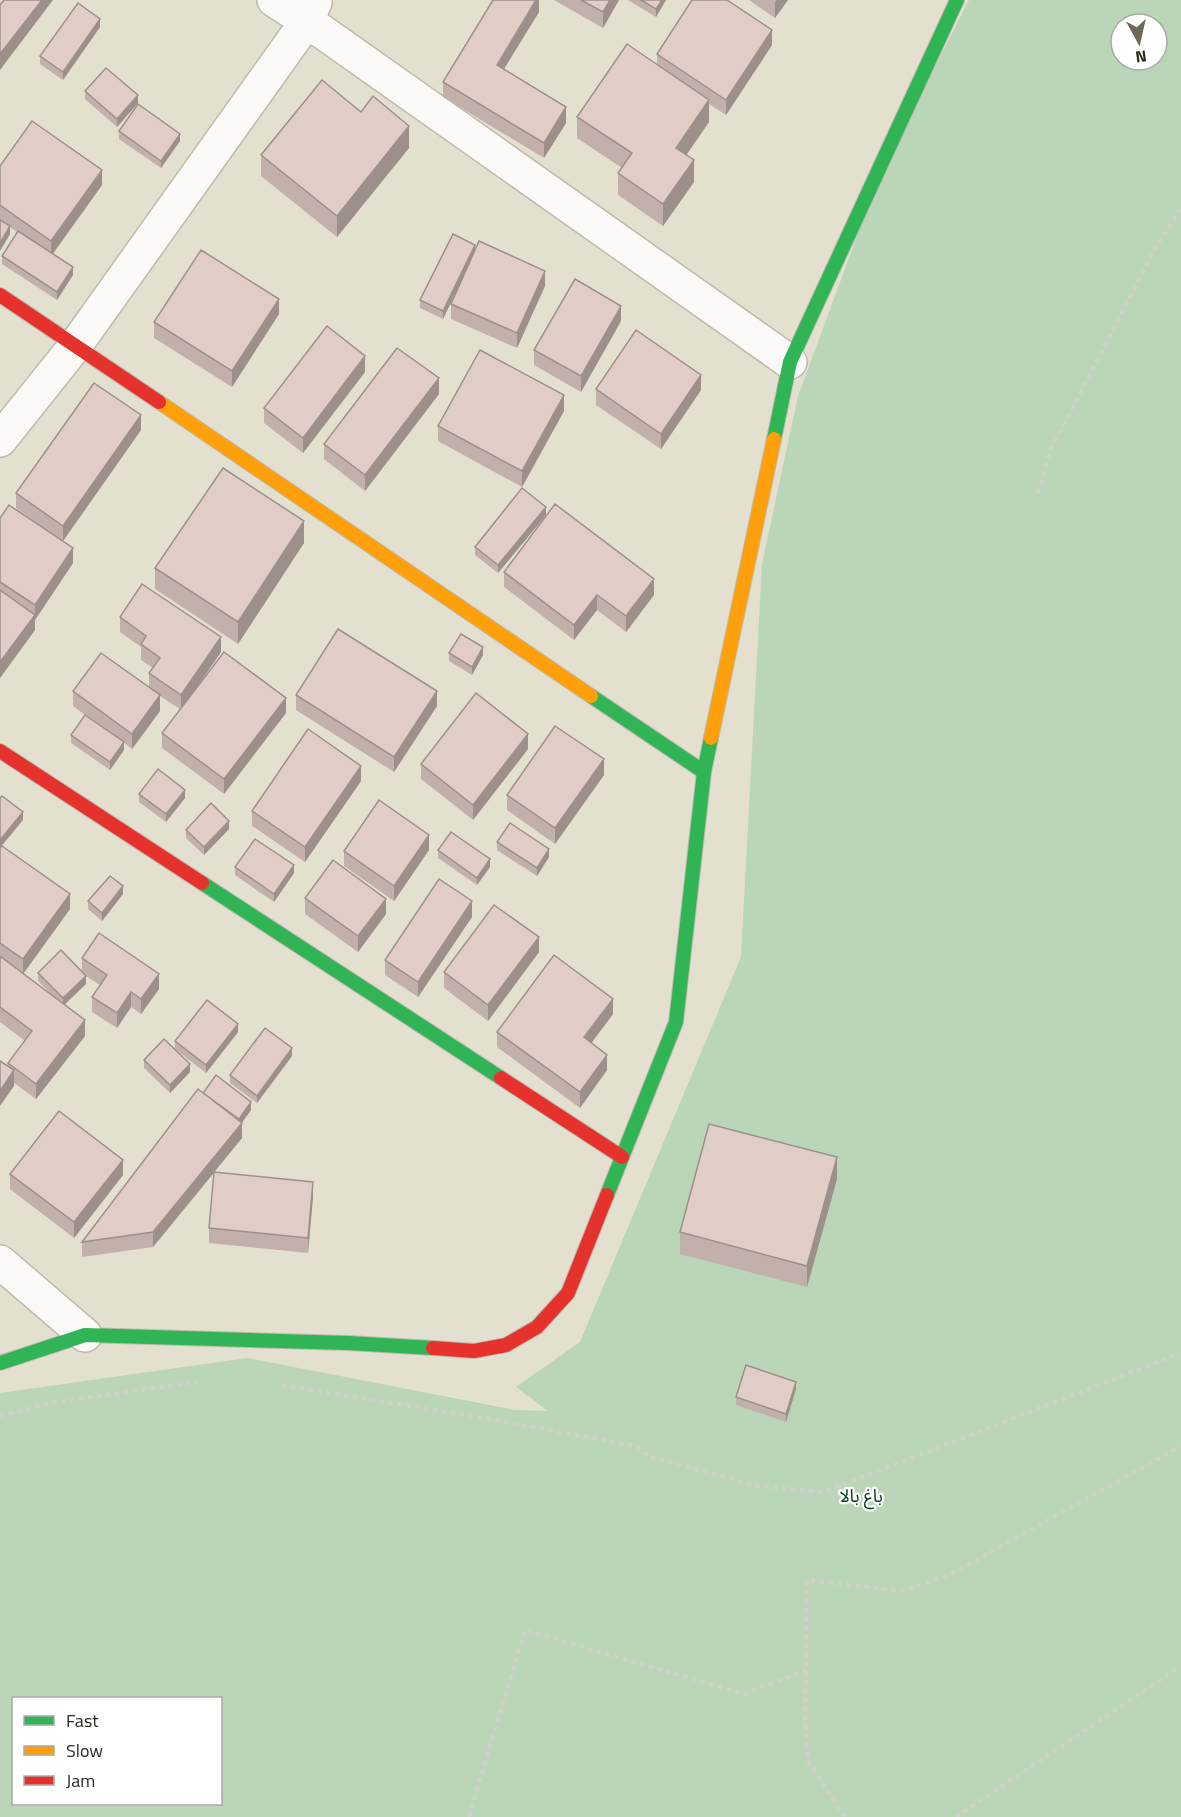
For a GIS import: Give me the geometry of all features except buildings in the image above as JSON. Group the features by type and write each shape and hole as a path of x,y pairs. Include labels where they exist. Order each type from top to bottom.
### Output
{"street":[{"path":"274,0 311,11 790,362"},
{"path":"0,1363 85,1335 348,1343 474,1351 506,1345 537,1327 568,1293 676,1022 704,772 790,362 957,0"},
{"path":"0,440 75,346 311,11"},
{"path":"0,295 704,772"},
{"path":"0,751 622,1157"},
{"path":"0,1262 85,1335"}],"path":[{"path":"1038,493 1051,449 1157,245 1181,209"},
{"path":"279,1385 484,1418 636,1446 650,1457 759,1486 824,1492 1181,1353"},
{"path":"0,1416 56,1402 198,1382"},
{"path":"845,1817 808,1761 805,1723 807,1580 903,1591 953,1573 1181,1446"},
{"path":"469,1817 525,1630 744,1694 806,1670"},
{"path":"956,1817 1181,1666"}],"green space":[{"name":"باغ بالا","path":"969,0 1181,0 1181,1817 0,1817 0,1393 247,1358 515,1410 548,1411 516,1387 580,1342 741,957 762,564 798,396 880,174"}],"traffic: fast":[{"path":"774,439 790,362 957,0"},
{"path":"591,696 704,772"},
{"path":"607,1195 676,1022 704,772 711,738"},
{"path":"202,883 501,1078"},
{"path":"0,1363 85,1335 348,1343 433,1348"}],"traffic: slow":[{"path":"159,402 591,696"},
{"path":"711,738 774,439"}],"traffic: jam":[{"path":"0,295 159,402"},
{"path":"0,751 202,883"},
{"path":"501,1078 622,1157"},
{"path":"433,1348 474,1351 506,1345 537,1327 568,1293 607,1195"}]}
